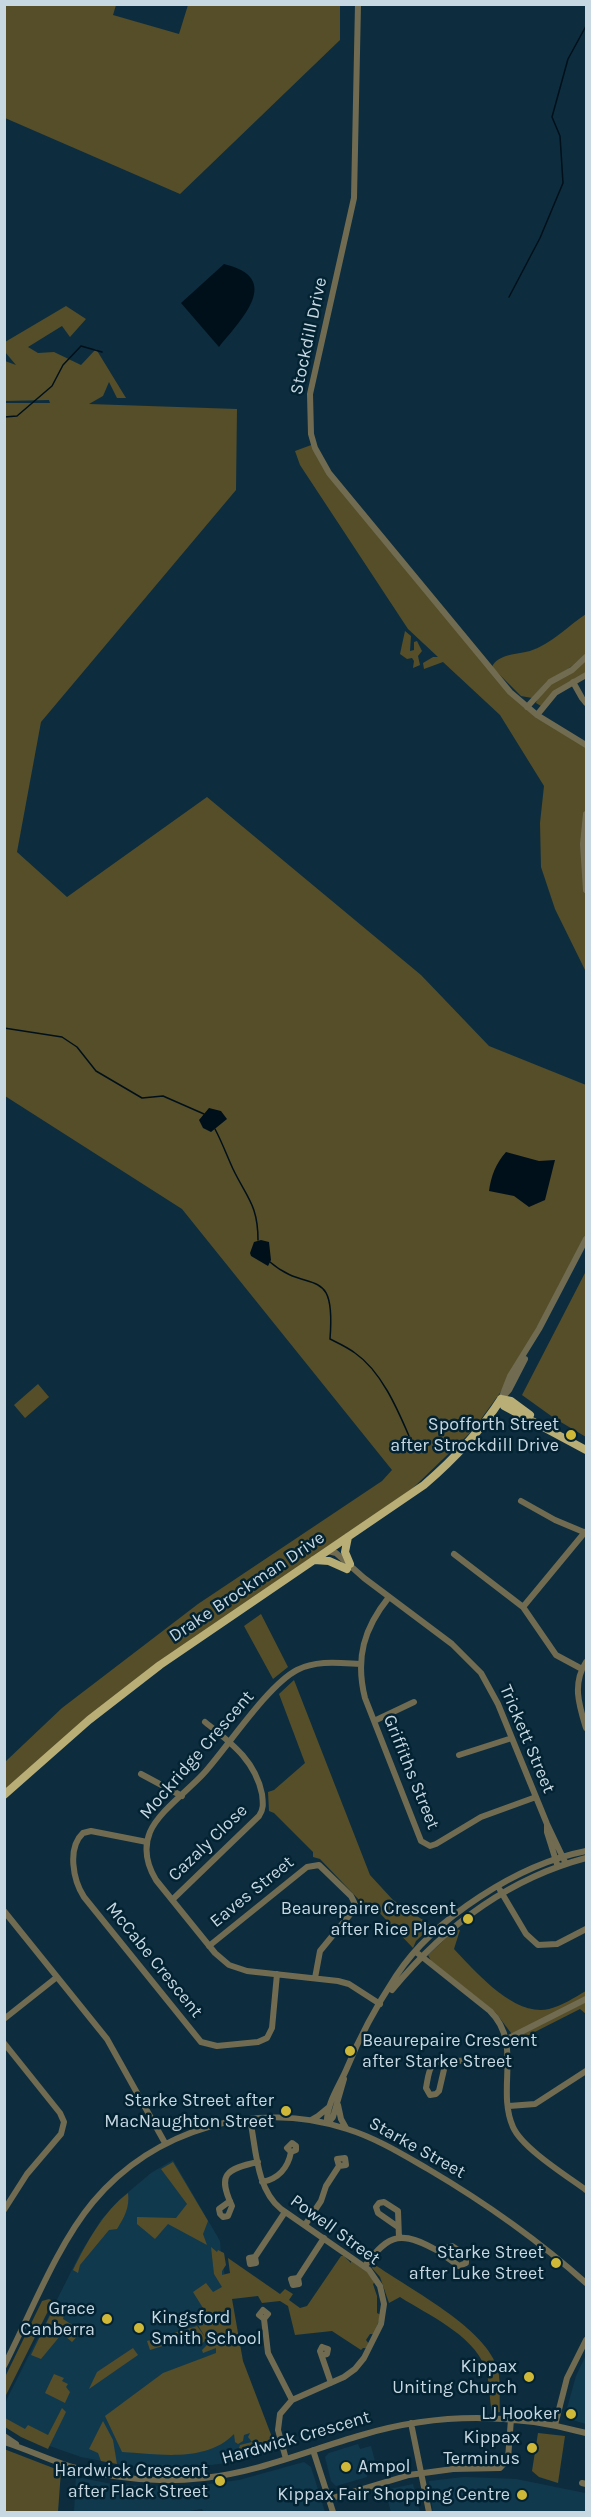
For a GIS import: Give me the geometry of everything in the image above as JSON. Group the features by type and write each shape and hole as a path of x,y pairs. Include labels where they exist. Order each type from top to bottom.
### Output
{"main road":[{"path":"501,1399 515,1404 537,1422 586,1450"},
{"name":"Drake Brockman Drive","path":"4,1796 75,1732 130,1688 191,1643 408,1497 434,1476 483,1425 501,1399"},
{"path":"314,1560 348,1566 345,1552 348,1537"}],"street":[{"name":"Stockdill Drive","path":"358,4 354,198 314,372 309,410 311,434 322,462 342,490 510,692 537,715 586,745"},
{"path":"527,707 550,682 572,670 586,657"},
{"path":"537,715 555,693 586,675"},
{"path":"573,682 586,702"},
{"path":"586,814 583,844 586,890"},
{"path":"501,1399 509,1378 529,1347 586,1239"},
{"path":"521,1501 555,1520 586,1532 523,1607"},
{"name":"Trickett Street","path":"328,1551 336,1554 348,1566 470,1660 490,1688 565,1861"},
{"path":"454,1554 523,1607 556,1655 582,1670"},
{"name":"Griffiths Street","path":"389,1597 367,1631 360,1664 363,1688 374,1721 419,1838 426,1845 436,1844 495,1811 536,1797"},
{"path":"586,1662 577,1693 586,1728"},
{"name":"Mockridge Crescent","path":"360,1664 318,1664 289,1674 273,1689 182,1796 156,1822 147,1842 147,1856 151,1871 221,1960 233,1967 343,1982 380,2004"},
{"path":"374,1721 414,1702"},
{"name":"Cazaly Close","path":"172,1900 263,1810 260,1788 253,1767 230,1742 205,1722"},
{"path":"459,1755 512,1738"},
{"path":"141,1774 182,1796"},
{"name":"Trickett Street","path":"547,1824 547,1832 557,1863"},
{"name":"McCabe Crescent","path":"147,1842 91,1831 83,1833 78,1841 74,1864 75,1881 84,1897 196,2037 211,2046 258,2042 267,2038 272,2028 277,1974"},
{"path":"565,1861 586,1851"},
{"path":"327,2123 330,2105 344,2074 366,2028 396,1976 438,1935 500,1889 557,1863 586,1858"},
{"name":"Eaves Street","path":"209,1946 308,1867 319,1865 351,1896 354,1904 352,1912 320,1951 315,1978"},
{"path":"500,1889 526,1934 538,1945 557,1944 586,1929"},
{"path":"4,1911 111,2046 165,2143"},
{"path":"419,1954 495,2016 507,2039 509,2106 513,2127 521,2140 586,2190"},
{"path":"4,2019 57,1977"},
{"path":"507,2039 586,1999"},
{"path":"4,2043 60,2113 64,2122 61,2134 27,2174 4,2210"},
{"path":"446,2061 439,2091 430,2095 426,2088 432,2065 436,2061 508,2060"},
{"path":"509,2106 541,2102 586,2072"},
{"path":"327,2123 338,2101 344,2074"},
{"path":"338,2101 341,2119 346,2128"},
{"path":"310,2120 330,2105"},
{"name":"Starke Street","path":"4,2366 78,2220 119,2175 165,2143 205,2128 250,2119 270,2117 327,2123 346,2128 379,2142 455,2185 534,2239 586,2283"},
{"name":"Powell Street","path":"250,2119 262,2181 272,2200 285,2212 365,2266 376,2277 384,2304 382,2320 360,2364 349,2374 292,2400"},
{"path":"262,2181 278,2177 290,2159 291,2152"},
{"path":"230,2202 224,2184 228,2173 238,2166 258,2163"},
{"path":"305,2225 321,2201 326,2187 339,2166"},
{"path":"255,2257 285,2212"},
{"path":"398,2227 399,2238"},
{"path":"298,2278 324,2238"},
{"path":"365,2266 381,2246 399,2238 417,2239 438,2251"},
{"path":"264,2319 268,2353 292,2400 285,2406 278,2422 279,2438 286,2459"},
{"path":"555,2425 567,2378 586,2340"},
{"path":"323,2355 324,2367 331,2383"},
{"name":"Hardwick Crescent","path":"4,2442 89,2471 161,2480 218,2476 286,2459 362,2434 411,2423 458,2418 512,2419 555,2425 586,2433"},
{"path":"329,2499 386,2480 420,2473 502,2467 508,2458 512,2419"},
{"path":"411,2423 429,2512"},
{"name":"Hardwick Crescent","path":"4,2436 21,2447"},
{"path":"313,2450 333,2512"}],"shaded area":[{"path":"5,4 116,5 113,15 179,34 188,5 340,5 340,40 180,194 5,118"},
{"path":"224,264 242,270 252,279 255,289 246,313 219,347 181,303"},
{"path":"66,306 86,319 70,337 62,326 28,347 38,353 54,352 81,365 96,349 126,398 117,398 109,382 103,396 89,404 237,409 236,490 41,722 17,852 67,897 207,797 421,975 489,1046 586,1085 586,1239 505,1386 473,1430 413,1488 160,1665 5,1795 5,1762 62,1708 198,1604 382,1481 392,1470 182,1209 5,1096 5,403 50,403 49,400 5,401 5,361 16,365 5,352 5,342"},
{"path":"314,444 322,462 510,692 537,715 586,745 586,972 555,909 541,867 540,823 544,786 500,715 443,662 424,669 423,663 433,657 438,657 408,629 300,465 295,451"},
{"path":"586,614 586,654 568,669 547,681 532,698 521,696 492,667 498,659 530,651 545,644"},
{"path":"405,631 411,636 410,651 414,650 414,642 417,641 422,651 418,656 420,665 413,668 412,658 407,659 400,654"},
{"path":"586,660 586,672 541,706 536,703 544,690"},
{"path":"209,1108 221,1111 227,1119 211,1132 203,1128 199,1120"},
{"path":"506,1152 539,1161 555,1160 545,1200 529,1207 514,1196 489,1191 494,1170"},
{"path":"261,1240 269,1242 271,1260 268,1266 251,1256 250,1253 254,1242"},
{"path":"586,1271 586,1437 522,1395"},
{"path":"38,1384 49,1397 25,1418 14,1405"},
{"path":"261,1614 288,1667 273,1679 244,1626"},
{"path":"294,1680 370,1875 393,1900 432,1926 416,1941 413,1948 372,1905 363,1904 320,1859 313,1857 313,1852 274,1813 269,1811 268,1792 274,1790 305,1763 279,1694"},
{"path":"456,1929 460,1930 454,1949 484,1980 509,2000 536,2010 549,2009 564,2004 586,1991 586,2014 580,2009 517,2041 496,2013 431,1961 428,1955"},
{"name":"Kingsford Smith School","path":"173,2160 220,2241 241,2363 276,2451 227,2463 178,2469 154,2468 81,2457 27,2438 5,2423 4,2405 80,2254 101,2220 119,2200 151,2173"},
{"path":"173,2162 208,2221 203,2234 207,2245 168,2224 155,2239 137,2224 137,2217 176,2218 187,2204 161,2169"},
{"path":"128,2193 126,2212 117,2229 109,2230 80,2265 78,2273 73,2270 103,2218"},
{"path":"211,2247 217,2252 218,2250 224,2253 226,2265 222,2275 230,2273 228,2258 280,2294 285,2289 293,2294 289,2300 300,2308 307,2306 341,2256 344,2256 367,2272 375,2282 373,2284 377,2296 377,2313 381,2315 374,2334 370,2334 366,2340 369,2344 367,2348 361,2350 332,2331 295,2335 288,2306 280,2301 262,2303 258,2296 232,2299 243,2361 275,2445 261,2451 255,2457 245,2454 235,2459 240,2445 252,2442 248,2437 250,2433 244,2435 243,2441 238,2444 235,2442 234,2434 223,2443 196,2453 166,2455 122,2452 105,2416 163,2373 216,2353 216,2348 203,2353 202,2350 215,2337 212,2333 200,2346 191,2337 150,2350 147,2341 197,2326 205,2337 195,2320 204,2314 203,2308 193,2292 206,2283 213,2292 222,2287 214,2274"},
{"path":"374,2264 445,2311 479,2339 491,2354 498,2370 500,2412 492,2413 488,2378 479,2355 448,2326 400,2297 389,2303 380,2277 372,2268"},
{"path":"49,2299 53,2301 5,2397 5,2377 42,2301"},
{"path":"56,2303 64,2315 63,2319 82,2331 72,2342 64,2335 60,2336 41,2359 31,2355"},
{"path":"133,2348 138,2355 89,2389 97,2372"},
{"path":"586,2355 586,2424 569,2419 566,2412 576,2376"},
{"path":"54,2374 64,2378 62,2381 68,2384 66,2387 70,2392 65,2403 45,2393"},
{"path":"62,2408 66,2412 48,2449 5,2427 5,2418 25,2429 28,2425 48,2435"},
{"path":"103,2421 113,2440 117,2464 101,2461 98,2453 89,2449"},
{"path":"538,2433 565,2436 558,2483 539,2477 532,2471"},
{"name":"Ampol","path":"358,2444 360,2449 371,2446 377,2469 366,2472 367,2477 336,2486 331,2481 325,2457 329,2453"},
{"path":"4,2449 61,2471 58,2512 5,2512"},
{"path":"304,2462 311,2467 325,2512 204,2512 202,2509 183,2512 74,2512 76,2477 117,2485 187,2487 239,2480"},
{"name":"Kippax Fair Shopping Centre","path":"464,2477 516,2479 585,2493 586,2512 433,2512 429,2481"},
{"path":"413,2484 420,2512 391,2512 385,2490"}],"waterway":[{"path":"509,297 540,238 563,183 560,136 552,117 568,59 586,26"},
{"path":"4,417 17,416 52,386 63,365 81,346 102,352"},
{"path":"4,1028 62,1037 77,1047 96,1071 142,1098 163,1096 204,1114"},
{"path":"215,1129 254,1210 258,1240"},
{"path":"270,1262 284,1272 317,1284 324,1290 329,1299 331,1315 330,1339 355,1353 373,1370 387,1391 409,1436"}],"place":[{"name":"Spofforth Street after Strockdill Drive","path":"571,1435"},
{"name":"Beaurepaire Crescent after Rice Place","path":"468,1919"},
{"name":"Beaurepaire Crescent after Starke Street","path":"350,2051"},
{"name":"Starke Street after MacNaughton Street","path":"286,2111"},
{"name":"Starke Street after Luke Street","path":"556,2263"},
{"name":"Grace Canberra","path":"107,2319"},
{"name":"Kingsford Smith School","path":"139,2328"},
{"name":"Kippax Uniting Church","path":"529,2377"},
{"name":"LJ Hooker","path":"571,2414"},
{"name":"Kippax Terminus","path":"532,2448"},
{"name":"Ampol","path":"346,2467"},
{"name":"Hardwick Crescent after Flack Street","path":"220,2481"},
{"name":"Kippax Fair Shopping Centre","path":"522,2495"}]}
